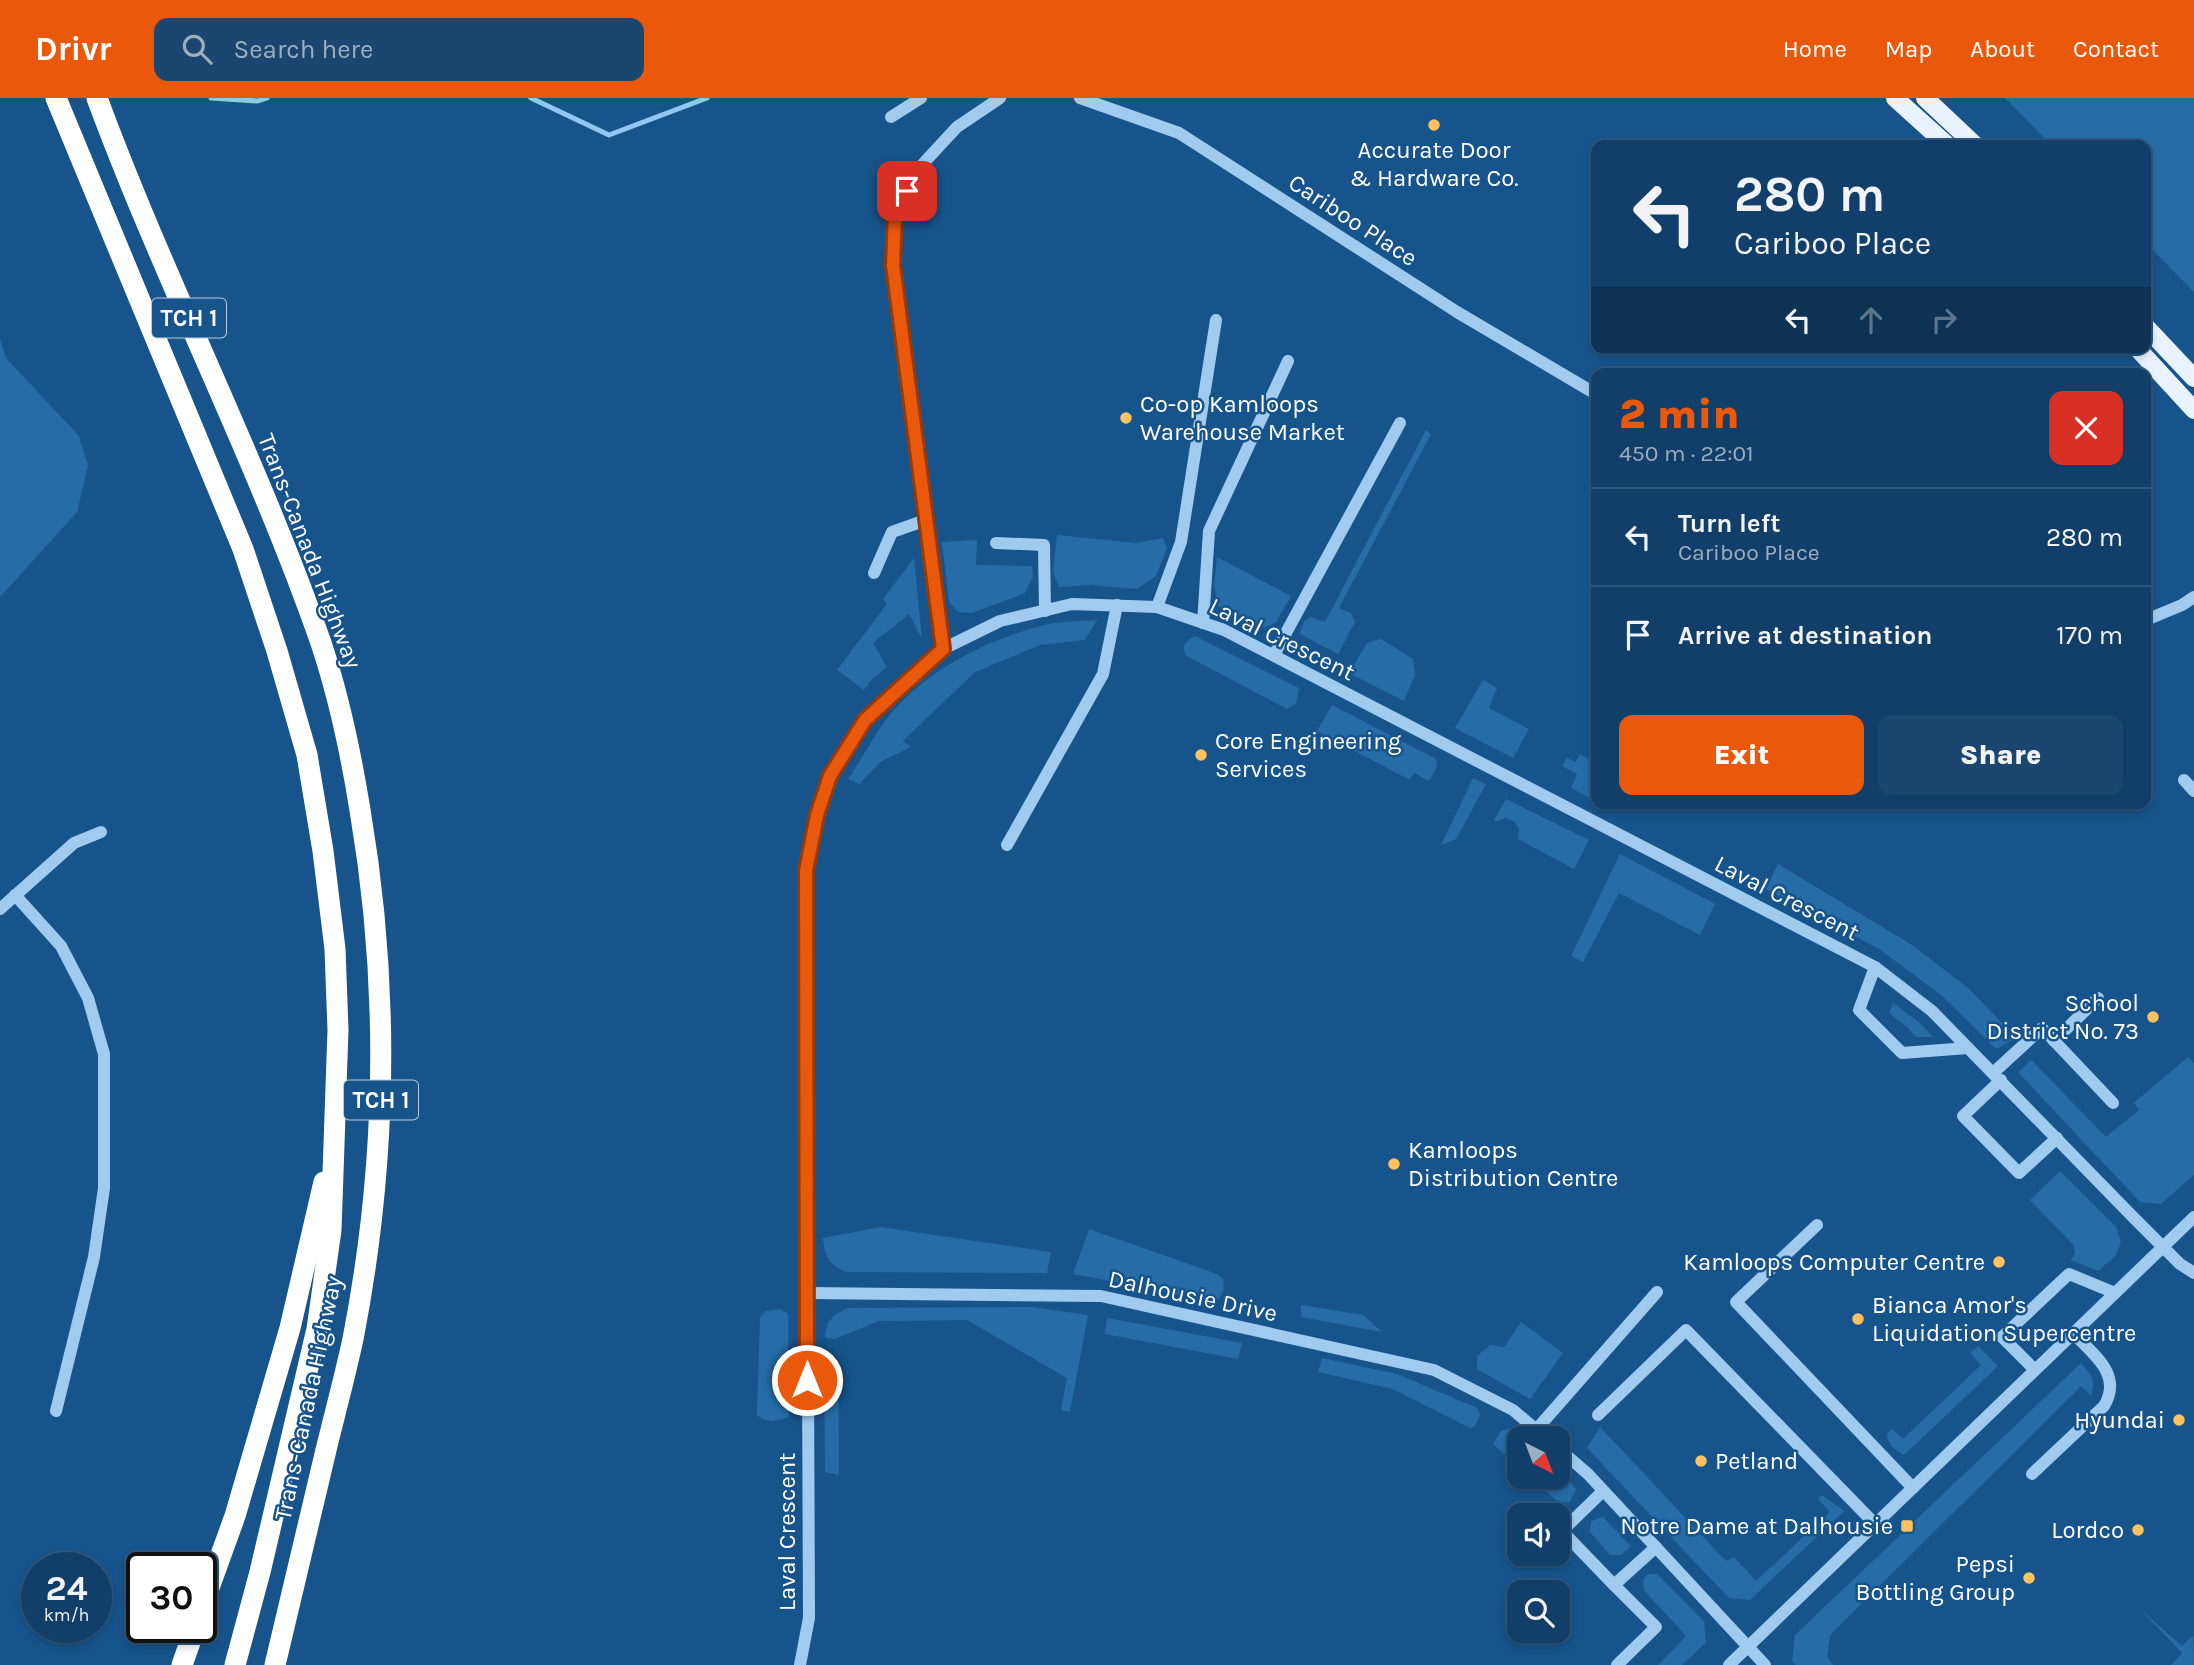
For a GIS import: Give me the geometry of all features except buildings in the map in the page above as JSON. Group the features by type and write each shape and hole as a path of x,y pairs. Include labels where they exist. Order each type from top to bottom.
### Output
{"highway":[{"name":"Trans-Canada Highway","path":"56,98 243,548 307,755 323,851 335,949 338,1030 331,1230 317,1329 260,1572 235,1665"},
{"name":"Trans-Canada Highway","path":"97,98 281,538 322,647 352,757 367,848 378,946 382,1042 380,1140 353,1338 275,1665"},
{"path":"217,1566 235,1516 286,1340 335,1133"},
{"path":"181,1665 189,1643"}],"main road":[{"path":"1895,98 1941,140"},
{"path":"1925,98 1970,140"},
{"path":"2151,332 2194,378"},
{"path":"2143,354 2194,410"}],"street":[{"path":"891,117 921,98"},
{"path":"943,649 893,265 895,215 919,168 957,127 1000,98"},
{"name":"Cariboo Place","path":"1080,98 1179,133 1457,312 1591,391"},
{"path":"1157,607 1181,542 1216,320"},
{"path":"1203,622 1209,531 1288,362"},
{"path":"1274,655 1400,423"},
{"path":"874,573 892,532 926,520"},
{"path":"996,543 1044,545 1045,611"},
{"path":"2151,618 2194,597"},
{"name":"Laval Crescent","path":"800,1665 809,1618 806,871 817,815 830,776 865,720 943,649 1000,621 1072,604 1157,607 1224,630 1875,967 1933,1011 2163,1247 2180,1264 2194,1273"},
{"path":"1007,845 1103,674 1117,606"},
{"path":"2184,780 2194,791"},
{"path":"0,909 74,843 101,832"},
{"path":"15,895 61,946 88,998 104,1054 102,1202 94,1257 56,1411"},
{"path":"1875,967 1858,1010 1902,1053 1968,1048"},
{"path":"2054,1041 2098,998"},
{"path":"2057,1138 2018,1173 1963,1116 2042,1028 2113,1103"},
{"path":"1729,1665 2194,1217"},
{"path":"1818,1225 1736,1302 1913,1488"},
{"path":"2035,1370 2002,1337 2069,1274 2115,1293"},
{"path":"1548,1426 1657,1292"},
{"name":"Dalhousie Drive","path":"807,1293 1101,1296 1434,1370 1513,1410 1532,1426"},
{"path":"1598,1415 1686,1330 1875,1524"},
{"path":"2032,1474 2104,1406 2111,1395 2111,1382 2106,1370 2073,1333"},
{"path":"1570,1459 1603,1491 1765,1665"},
{"path":"1603,1491 1562,1531 1656,1627 1617,1665"},
{"path":"1614,1586 1656,1547"}],"shaded area":[{"path":"2005,98 2194,98 2194,292 2151,248 2151,140 2046,140"},
{"path":"0,339 6,358 79,436 88,466 77,512 0,597"},
{"path":"1426,430 1431,434 1339,608 1351,613 1355,622 1338,654 1300,634 1304,621 1311,617 1325,622"},
{"path":"1057,535 1136,543 1163,538 1167,548 1156,576 1137,589 1092,585 1059,587 1053,572"},
{"path":"977,540 976,565 1032,566 1033,577 1025,593 972,613 958,612 949,602 942,542"},
{"path":"1217,557 1291,596 1276,622 1264,628 1218,606 1214,584"},
{"path":"914,558 922,639 909,614 873,643 887,667 873,678 864,690 837,670 887,604 883,599"},
{"path":"1097,620 1085,640 1040,645 975,672 903,741 911,747 880,762 859,784 848,779 889,716 904,699 941,670 1005,637 1055,623"},
{"path":"1195,636 1299,688 1296,704 1287,709 1185,655 1186,644"},
{"path":"1381,639 1413,659 1415,675 1404,701 1349,673 1367,643"},
{"path":"1483,680 1497,688 1489,708 1529,729 1513,758 1455,728"},
{"path":"1332,705 1436,759 1437,767 1429,781 1414,773 1410,780 1317,731"},
{"path":"1580,754 1591,760 1591,798 1571,788 1577,774 1562,766 1567,758 1576,762"},
{"path":"1473,778 1486,784 1456,839 1441,845"},
{"path":"1506,799 1589,840 1574,869 1518,839 1519,829 1514,821 1505,818 1494,820"},
{"path":"1620,854 1715,904 1700,935 1619,893 1583,962 1571,956"},
{"path":"1778,864 1912,945 1968,988 2016,1038 1996,1049 1941,995 1879,949 1766,889"},
{"path":"1893,1003 1920,1023 1933,1037 1916,1037 1889,1013"},
{"path":"2188,1057 2194,1063 2194,1175 2161,1204 2140,1202 2018,1072 2031,1060 2106,1137 2139,1110 2134,1103"},
{"path":"2060,1171 2116,1227 2121,1243 2115,1256 2098,1271 2071,1260 2075,1254 2073,1244 2030,1200"},
{"path":"880,1227 1051,1252 1047,1273 846,1272 828,1259 823,1238"},
{"path":"1089,1229 1217,1274 1224,1280 1223,1292 1217,1301 1073,1274"},
{"path":"1301,1305 1363,1315 1382,1332 1301,1317"},
{"path":"1031,1307 1088,1315 1070,1412 1061,1410 1067,1378 967,1320 879,1321 835,1339 825,1338 831,1319 848,1308"},
{"path":"781,1309 788,1314 789,1417 768,1421 757,1415 760,1318 766,1311"},
{"path":"1107,1318 1242,1343 1238,1359 1105,1334"},
{"path":"1521,1322 1563,1353 1530,1399 1477,1369 1477,1356 1490,1345 1504,1347"},
{"path":"1978,1346 1998,1366 1904,1455 1895,1449 1887,1434 1892,1429 1903,1439 1981,1365 1970,1353"},
{"path":"1322,1358 1397,1374 1477,1408 1480,1415 1475,1426 1470,1428 1393,1389 1318,1372"},
{"path":"824,1362 838,1363 839,1475 825,1472"},
{"path":"2081,1363 2092,1378 2091,1395 2081,1386 1830,1635 1827,1657 1833,1665 1796,1665 1792,1661 1795,1635"},
{"path":"1600,1427 1726,1561 1734,1557 1756,1581 1830,1512 1818,1499 1822,1495 1844,1511 1750,1600 1729,1598 1587,1448"},
{"path":"1507,1430 1507,1456 1493,1444 1501,1431"},
{"path":"1570,1482 1576,1489 1570,1502 1558,1502 1543,1489 1570,1489"},
{"path":"1603,1517 1631,1546 1621,1555 1610,1555 1590,1532 1591,1521"},
{"path":"1648,1574 1657,1574 1704,1622 1706,1642 1682,1665 1658,1665 1686,1636 1644,1590 1643,1581"},
{"path":"2141,1610 2182,1646 2193,1636 2194,1665 2171,1665 2182,1653"}],"waterway":[{"path":"211,98 258,101 267,98"},
{"path":"531,98 609,135 707,98"}],"place":[{"name":"Accurate Door & Hardware Co.","path":"1434,125"},
{"name":"Co-op Kamloops Warehouse Market","path":"1126,418"},
{"name":"Core Engineering Services","path":"1201,755"},
{"name":"School District No. 73","path":"2153,1017"},
{"name":"Kamloops Distribution Centre","path":"1394,1164"},
{"name":"Kamloops Computer Centre","path":"1999,1262"},
{"name":"Bianca Amor's Liquidation Supercentre","path":"1858,1319"},
{"name":"Hyundai","path":"2179,1420"},
{"name":"Petland","path":"1701,1461"},
{"name":"Notre Dame at Dalhousie","path":"1907,1526"},
{"name":"Lordco","path":"2138,1530"},
{"name":"Pepsi Bottling Group","path":"2029,1578"}],"route":[{"path":"807,1380 806,871 817,815 830,776 865,720 943,649 893,265 895,215 907,191"}]}
